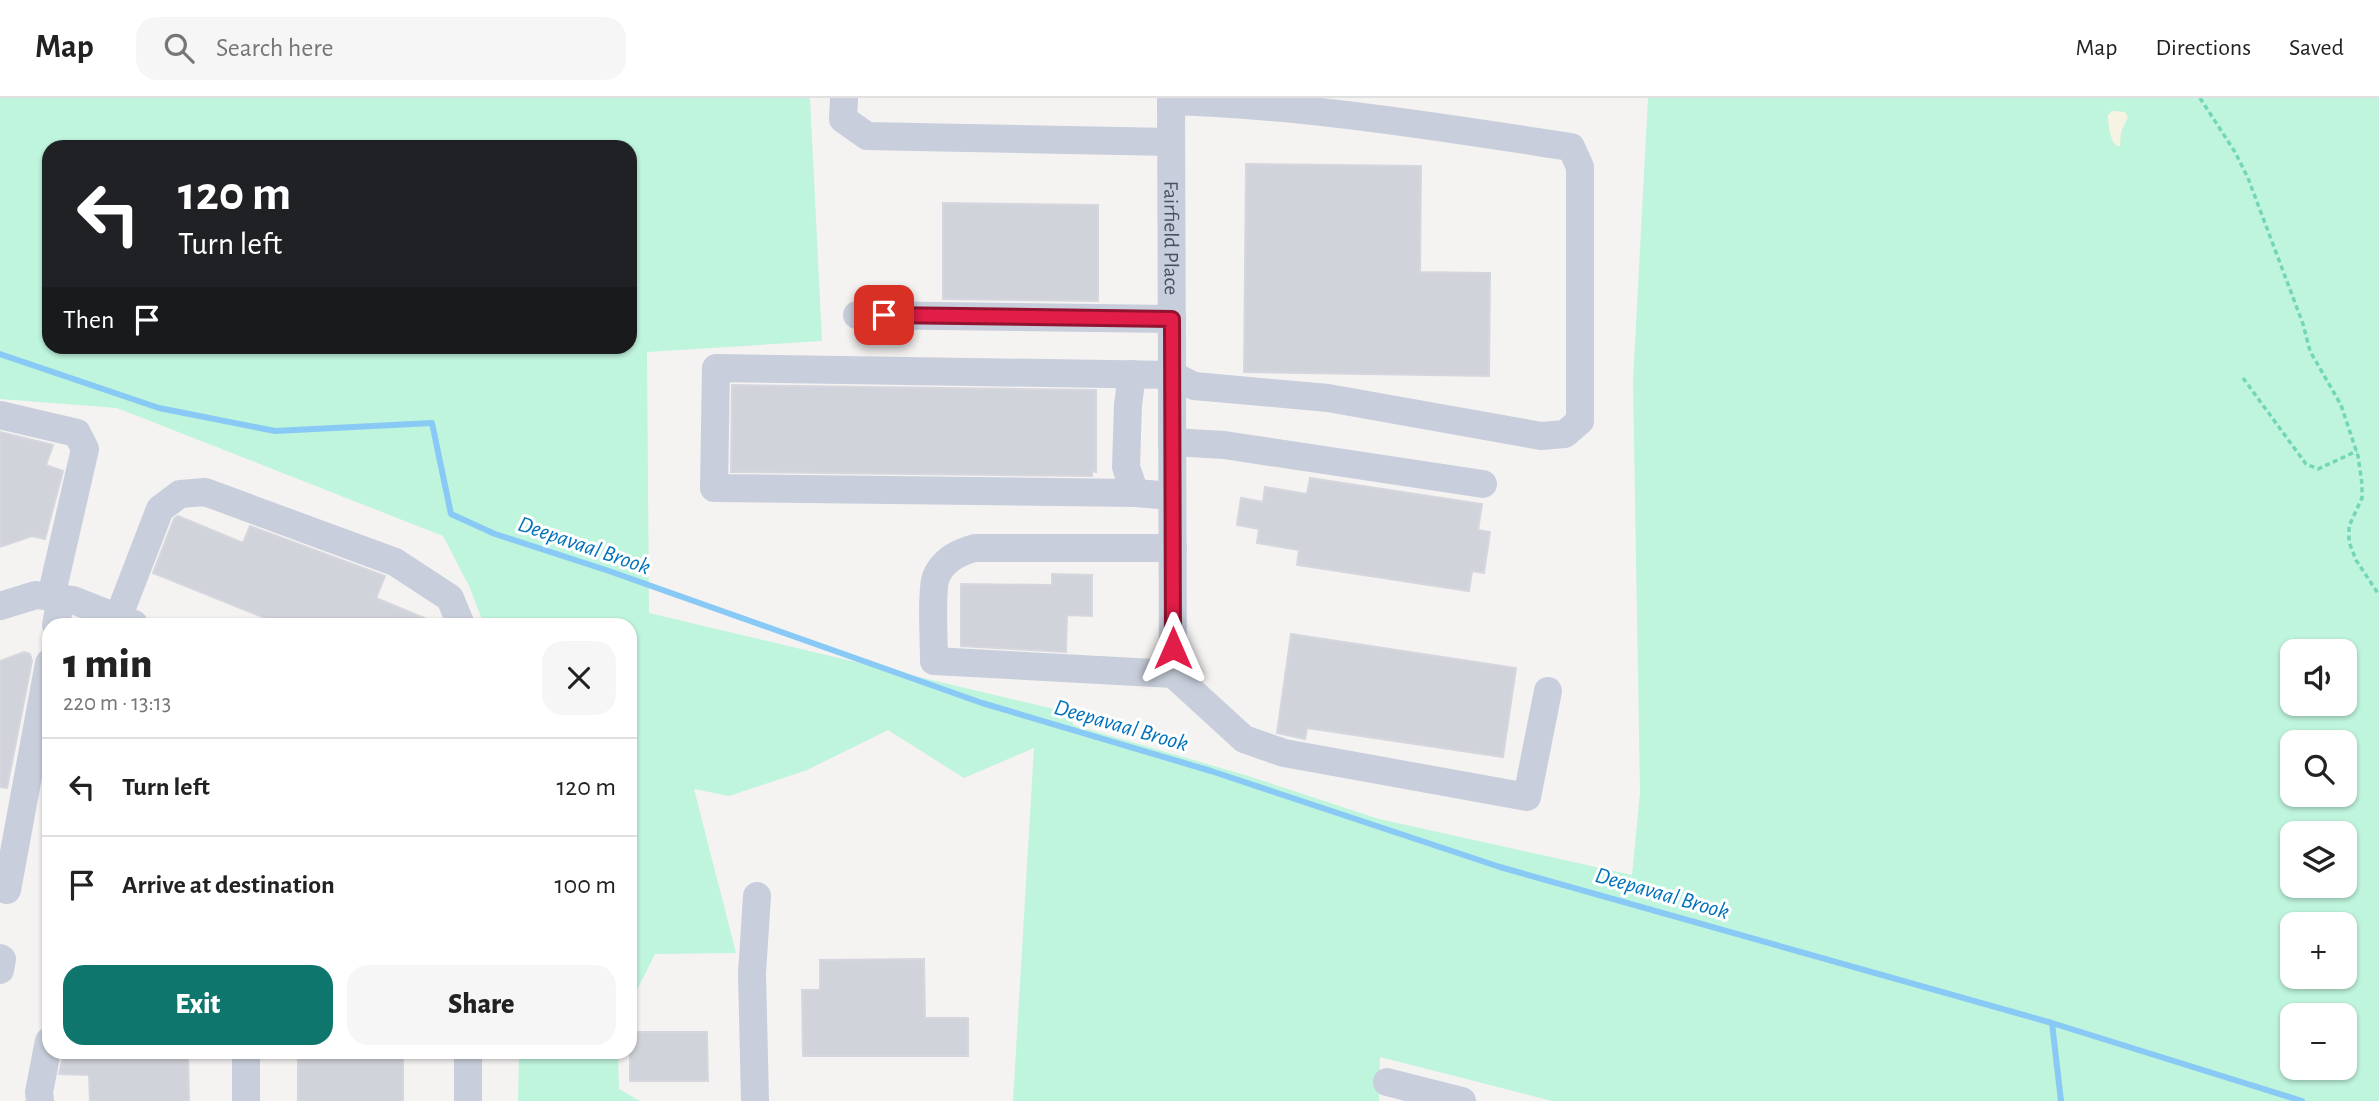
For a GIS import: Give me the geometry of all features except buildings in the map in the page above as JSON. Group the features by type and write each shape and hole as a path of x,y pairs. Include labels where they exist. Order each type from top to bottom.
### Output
{"street":[{"path":"844,98 843,119 867,136 1171,142"},
{"path":"1171,100 1317,112 1571,147 1580,167 1580,421 1565,433 1541,436 1328,398 1194,386 1172,375 716,368 714,488 1135,493 1172,496"},
{"name":"Fairfield Place","path":"1171,100 1173,674"},
{"path":"857,315 1172,319"},
{"path":"1132,374 1126,467 1135,493"},
{"path":"0,415 77,433 85,449 56,607"},
{"path":"1172,442 1224,445 1483,484"},
{"path":"128,618 160,509 180,494 205,492 395,562 450,598 458,618"},
{"path":"1172,548 975,548 962,552 949,559 936,577 934,661 1173,674 1244,739 1284,754 1527,797 1548,691"},
{"path":"0,606 36,595 56,607"},
{"path":"56,607 73,600 119,618"},
{"path":"0,888 7,890 42,701"},
{"path":"755,1101 752,973 757,896"},
{"path":"0,958 0,970"},
{"path":"40,1101 38,1092 45,1059"},
{"path":"246,1059 246,1101"},
{"path":"468,1059 468,1101"},
{"path":"1404,1090 1462,1101"}],"path":[{"path":"2200,98 2235,152 2248,178 2303,324 2310,351 2341,405 2357,452 2362,484 2362,498 2349,526 2349,542 2365,576 2379,594"},
{"path":"2243,378 2306,464 2318,469 2357,452"}],"green space":[{"path":"0,98 810,98 822,341 647,352 649,613 1071,713 1073,725 1245,775 1379,819 1632,875 1640,793 1633,382 1648,98 2379,98 2379,1101 1552,1101 1380,1057 1379,1101 1013,1101 1034,748 964,778 888,730 807,770 729,796 694,789 736,953 655,954 637,990 637,618 481,618 470,588 443,536 117,408 0,399"},
{"path":"519,1059 618,1059 619,1089 640,1101 518,1101"}],"sand":[{"path":"2112,111 2125,112 2128,117 2121,132 2120,146 2115,144 2110,132 2108,115"}],"waterway":[{"name":"Deepavaal Brook","path":"0,354 159,408 275,431 432,423 451,514 495,534 609,571 982,703 1211,771 1500,867 2052,1023 2302,1101"},
{"path":"2052,1023 2061,1101"}],"route":[{"path":"884,315 1172,319 1173,648"}]}
